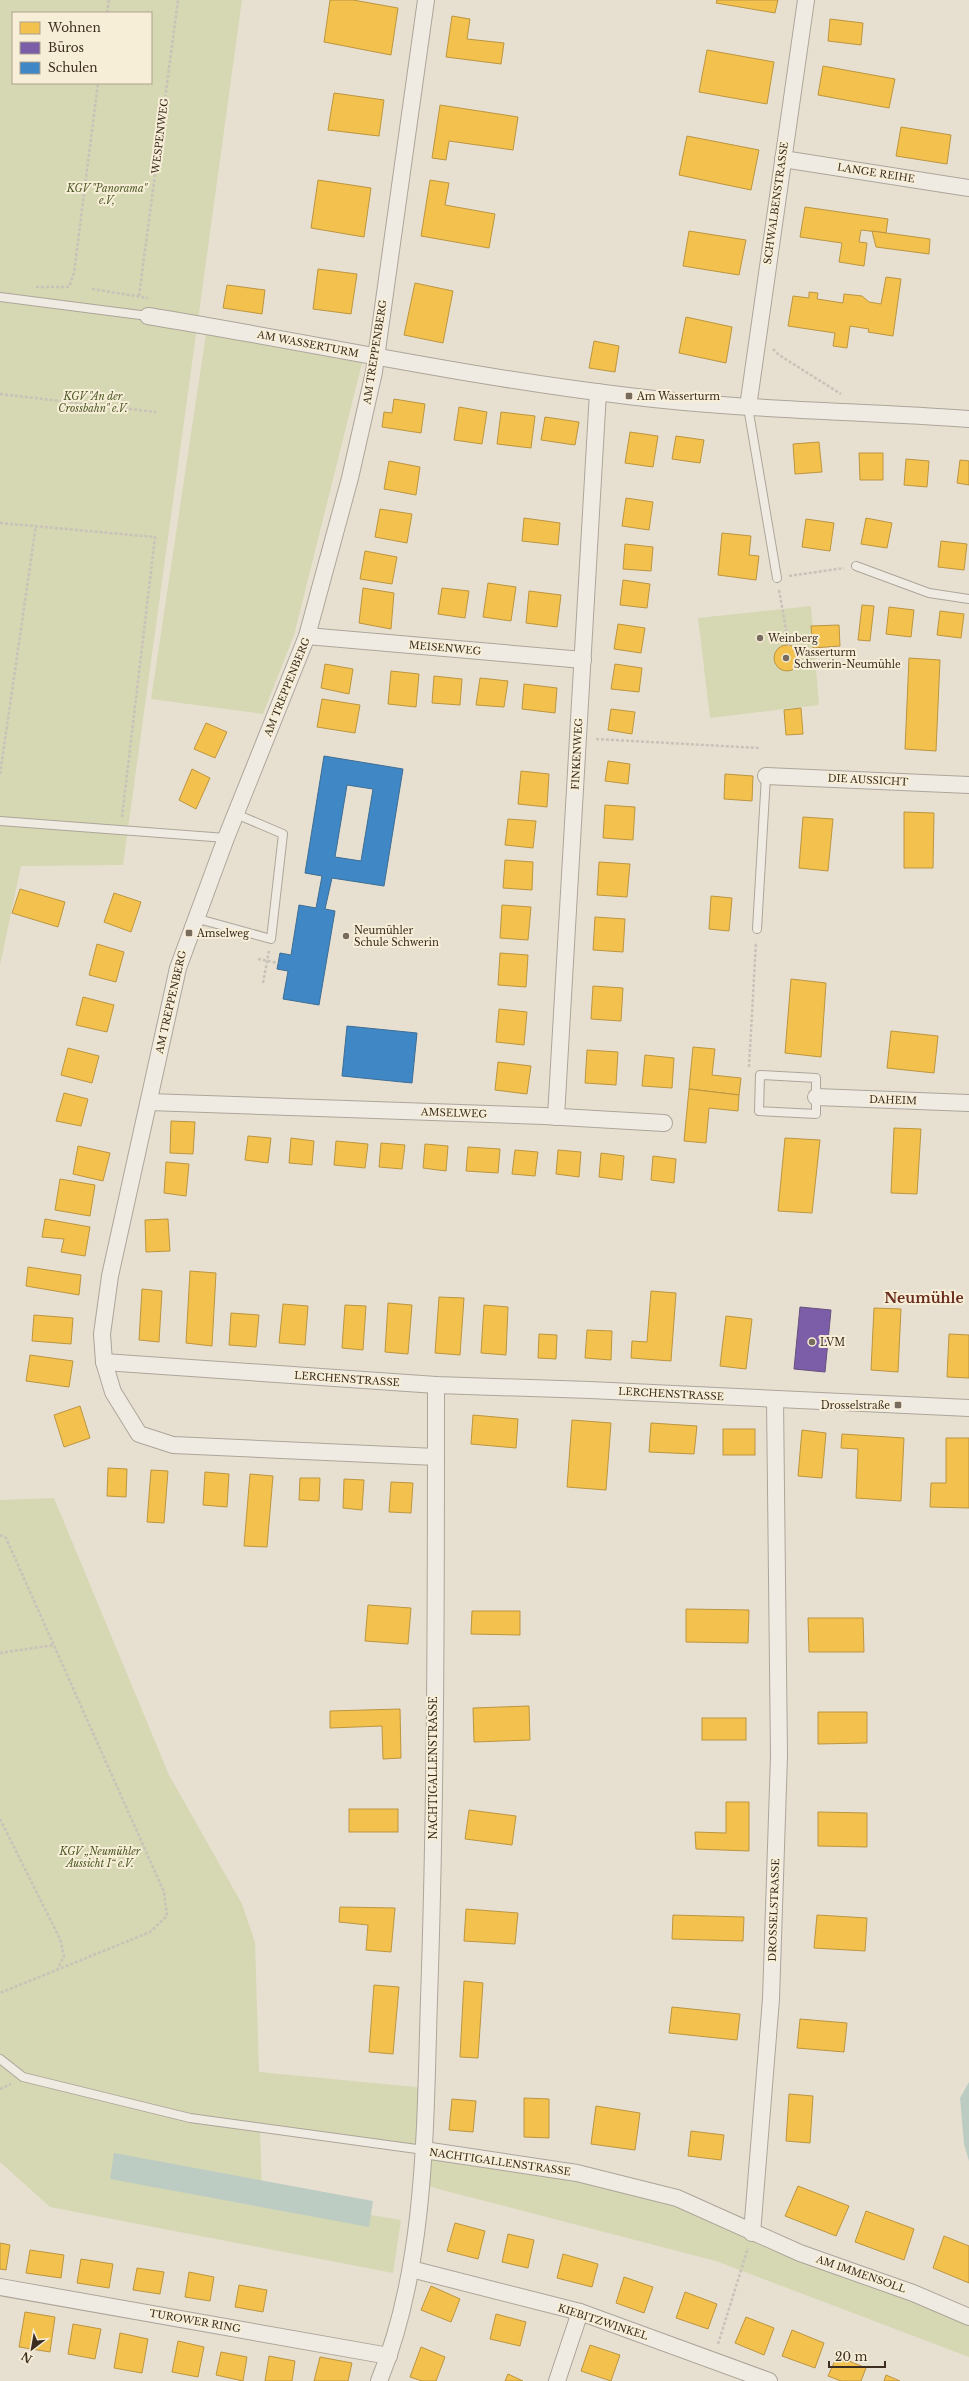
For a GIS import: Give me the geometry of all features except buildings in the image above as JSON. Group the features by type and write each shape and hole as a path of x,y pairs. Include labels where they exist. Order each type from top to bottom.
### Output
{"street":[{"name":"AM TREPPENBERG","path":"104,1362 102,1334 110,1276 178,968 195,918 226,838 307,636 350,478 376,357 426,0"},
{"name":"SCHWALBENSTRASSE","path":"748,407 806,0"},
{"name":"LANGE REIHE","path":"783,159 969,188"},
{"name":"AM WASSERTURM","path":"148,316 376,357 598,392 748,407 969,419"},
{"name":"FINKENWEG","path":"556,1117 598,392"},
{"name":"MEISENWEG","path":"307,636 583,660"},
{"name":"DIE AUSSICHT","path":"766,776 969,785"},
{"name":"DAHEIM","path":"816,1097 969,1103"},
{"name":"AMSELWEG","path":"149,1102 556,1117 664,1123"},
{"name":"LERCHENSTRASSE","path":"104,1362 436,1385 969,1408"},
{"path":"104,1362 114,1392 139,1434 173,1445 436,1457"},
{"name":"NACHTIGALLENSTRASSE","path":"379,2381 389,2356 411,2269 424,2150 432,1908 436,1385"},
{"name":"DROSSELSTRASSE","path":"752,2233 771,1999 778,1764 775,1399"},
{"name":"NACHTIGALLENSTRASSE","path":"424,2150 577,2173 677,2198 752,2233"},
{"name":"AM IMMENSOLL","path":"752,2233 800,2253 913,2293 969,2316"},
{"name":"KIEBITZWINKEL","path":"411,2269 580,2312 721,2369 769,2381"},
{"name":"TUROWER RING","path":"0,2287 389,2356"},
{"path":"557,2381 580,2312"}],"lane":[{"path":"0,297 148,316"},
{"path":"748,407 777,578"},
{"path":"856,566 929,593 969,599"},
{"path":"757,929 766,776"},
{"path":"195,918 271,939 283,834 236,814"},
{"path":"0,821 226,838"},
{"path":"760,1075 816,1078 816,1097 816,1114 759,1111 760,1075"},
{"path":"0,2059 23,2077 190,2118 424,2150"}],"path":[{"path":"107,12 109,0"},
{"name":"WESPENWEG","path":"139,296 178,0"},
{"path":"31,287 69,287 74,272 98,84"},
{"path":"92,289 152,299"},
{"path":"758,332 778,355 841,394 860,412"},
{"path":"0,394 156,412"},
{"path":"0,523 36,525 155,537 120,830"},
{"path":"0,774 36,525"},
{"path":"789,646 777,578 856,566"},
{"path":"578,738 759,748"},
{"path":"757,929 749,1074 760,1075"},
{"path":"263,983 269,950"},
{"path":"258,959 278,963"},
{"path":"0,1535 6,1538 164,1892 167,1916 150,1932 0,1993"},
{"path":"0,1653 54,1645"},
{"path":"0,1820 60,1939 64,1956 57,1970"},
{"path":"721,2369 752,2233"}],"green space":[{"name":"KGV \"An der Crossbahn\" e.V.","path":"0,0 242,0 123,865 21,866 0,965"},
{"path":"206,334 362,363 294,635 263,714 151,699"},
{"path":"811,606 819,705 710,718 698,618"},
{"name":"KGV „Neumühler Aussicht I“ e.V.","path":"54,1498 169,1775 242,1904 255,1942 259,2072 426,2088 424,2150 677,2198 969,2317 969,2357 716,2261 423,2185 424,2151 260,2128 262,2197 401,2220 393,2273 50,2207 0,2162 0,1500"}],"shaded area":[{"path":"969,2082 969,2161 964,2144 960,2098"},
{"path":"114,2153 373,2201 369,2227 110,2179"}],"place":[{"name":"Am Wasserturm","path":"629,396"},
{"name":"Weinberg","path":"760,638"},
{"name":"Wasserturm Schwerin-Neumühle","path":"786,658"},
{"name":"Amselweg","path":"189,933"},
{"name":"Neumühler Schule Schwerin","path":"346,936"},
{"name":"LVM","path":"812,1342"},
{"name":"Drosselstraße","path":"898,1405"}],"district":[{"name":"Neumühle","path":"924,1298"}],"park label":[{"name":"KGV \"Panorama\" e.V,","path":"107,194"}]}
